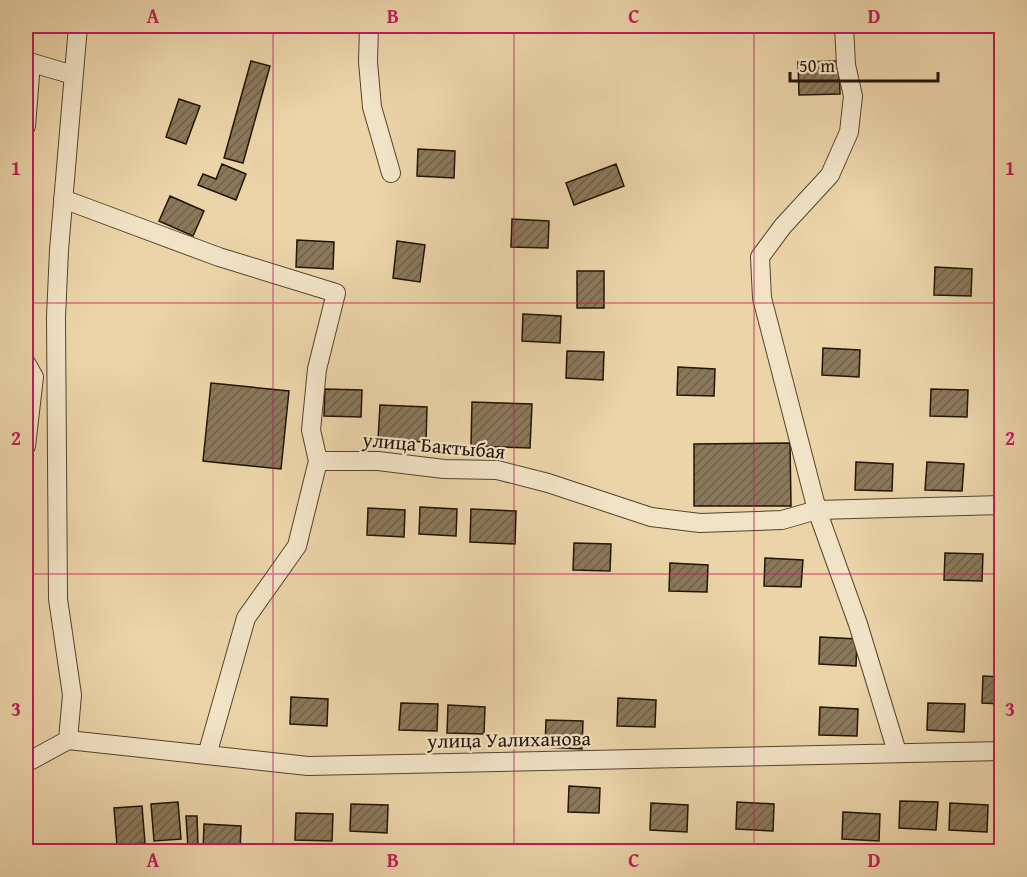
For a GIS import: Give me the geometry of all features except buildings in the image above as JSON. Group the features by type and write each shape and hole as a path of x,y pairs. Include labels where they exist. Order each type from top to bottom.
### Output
{"street":[{"path":"26,763 68,740 72,695 58,599 55,466 56,317 63,199 78,26"},
{"path":"369,26 368,62 372,107 391,173"},
{"path":"844,26 846,65 853,96 849,132 830,175 783,226 760,257 762,298 817,510 858,624 897,752"},
{"path":"26,126 28,62 73,75"},
{"path":"63,199 219,256 336,293 317,369 311,430 318,461 297,546 246,618 207,755"},
{"path":"26,363 34,377 26,446"},
{"name":"улица Бактыбая","path":"318,461 378,461 444,469 497,470 548,483 651,518 700,523 782,520 817,510 1002,505"},
{"name":"улица Уалиханова","path":"68,740 308,766 1002,751"}]}
